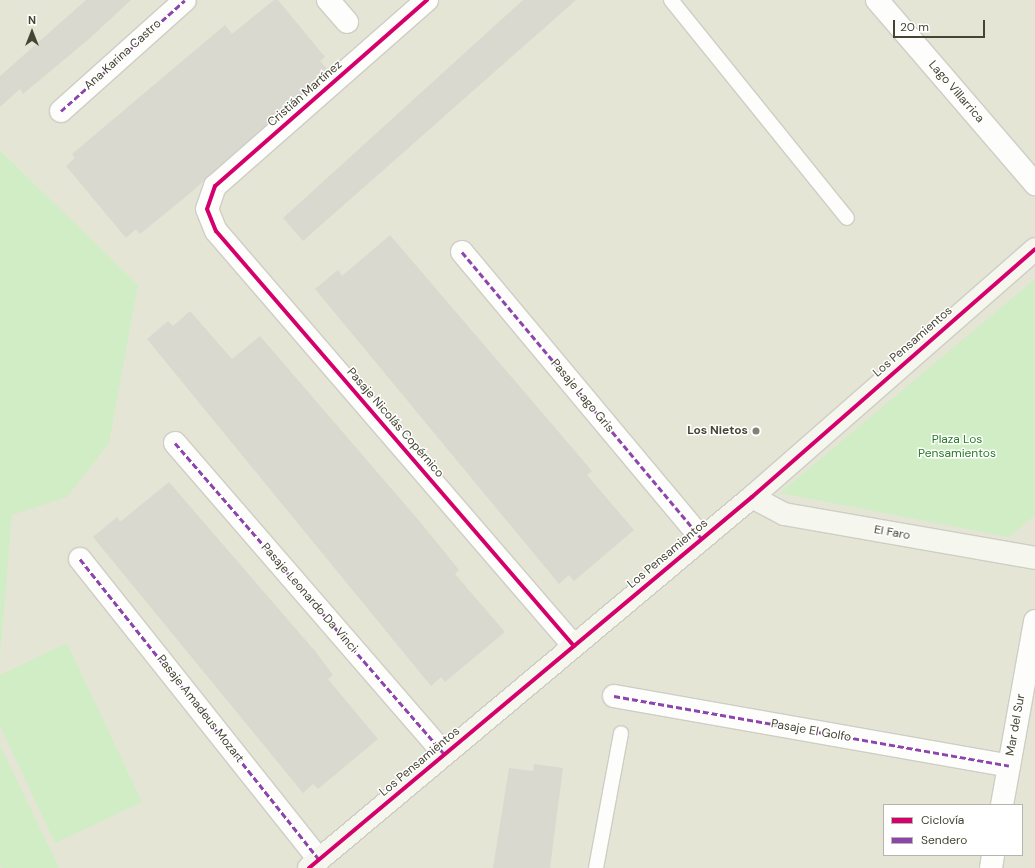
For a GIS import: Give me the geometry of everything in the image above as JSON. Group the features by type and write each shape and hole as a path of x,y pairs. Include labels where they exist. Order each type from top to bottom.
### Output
{"street":[{"name":"Ana Karina Castro","path":"61,111 185,0"},
{"path":"328,0 347,22"},
{"name":"Cristián Martínez","path":"207,210 215,186 427,0"},
{"name":"Lago Villarrica","path":"877,0 1035,184"},
{"name":"Pasaje Nicolás Copérnico","path":"207,210 216,232 574,646"},
{"name":"Los Pensamientos","path":"314,864 752,497 1035,249"},
{"name":"Pasaje Lago Gris","path":"462,252 702,539"},
{"name":"Pasaje Leonardo Da Vinci","path":"175,443 444,754"},
{"name":"El Faro","path":"752,497 784,514 1035,558"},
{"name":"Pasaje Amadeus Mozart","path":"80,559 314,864"},
{"name":"Mar del Sur","path":"1002,804 1035,621"},
{"name":"Pasaje El Golfo","path":"614,696 1009,766"},
{"path":"991,868 993,856"}],"lane":[{"path":"671,0 847,218"},
{"path":"596,868 621,733"}],"shaded area":[{"path":"0,0 1035,0 1035,868 0,868 0,320 137,285 0,150"}],"green space":[{"path":"0,150 138,285 109,443 67,497 12,515 0,656"},
{"name":"Plaza Los Pensamientos","path":"1035,279 1035,515 1009,537 780,493"},
{"path":"67,643 142,802 55,843 0,726 0,675"},
{"path":"0,745 59,868 2,868 0,865"}],"building":[{"path":"86,0 131,0 89,39 23,94 20,89 0,107 0,76"},
{"path":"274,0 278,0 325,57 320,61 328,70 188,195 140,234 136,229 126,238 66,166 75,158 72,154 225,25 232,34"},
{"path":"523,0 576,0 303,241 283,218"},
{"path":"390,235 592,471 587,475 634,530 574,581 569,575 559,584 315,289 338,270 342,276"},
{"path":"190,311 232,359 260,336 421,523 459,570 455,574 505,632 445,682 441,677 431,686 147,339 168,321 173,326"},
{"path":"169,482 315,651 333,675 328,679 378,739 318,789 313,784 303,793 93,537 117,517 120,522"},
{"path":"534,764 563,768 550,868 493,868 509,768 533,771"}],"marked path":[{"path":"61,111 185,0"},
{"path":"462,252 702,539"},
{"path":"175,443 444,754"},
{"path":"80,559 319,860"},
{"path":"614,696 1009,766"}],"cycle path":[{"path":"427,0 215,186 207,209 216,231 574,646"},
{"path":"309,868 752,497 1035,249"}],"place":[{"name":"Los Nietos","path":"756,431"}]}
